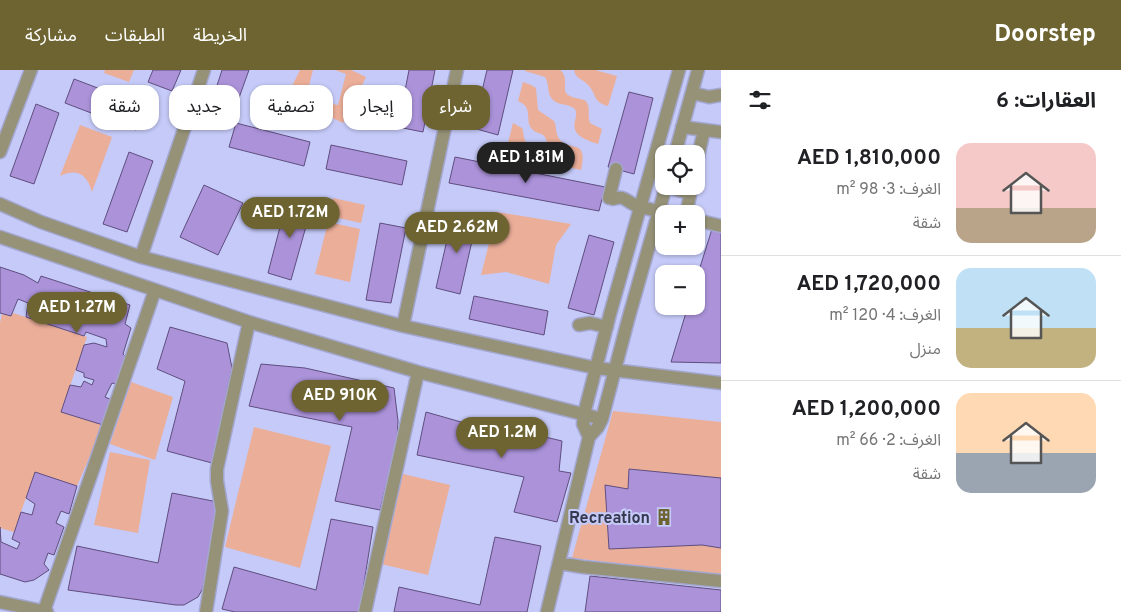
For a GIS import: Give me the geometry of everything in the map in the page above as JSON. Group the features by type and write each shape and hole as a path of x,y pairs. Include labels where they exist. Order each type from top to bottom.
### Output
{"street":[{"path":"0,152 31,70"},
{"path":"141,257 204,70"},
{"path":"403,326 456,70"},
{"path":"589,437 583,424 584,414 637,205 679,70"},
{"path":"677,145 698,70"},
{"path":"693,90 709,97 719,94"},
{"path":"682,127 721,132"},
{"path":"701,145 704,130"},
{"path":"616,169 608,198 622,206 637,205 655,210"},
{"path":"0,204 42,222 141,257 403,326 596,368 721,383"},
{"path":"547,612 589,437 598,428 602,419 655,222"},
{"path":"705,222 721,226"},
{"path":"0,237 249,322 418,372 602,419"},
{"path":"0,602 46,612 155,290"},
{"path":"206,612 222,511 217,469 249,322"},
{"path":"365,612 418,372"},
{"path":"559,563 589,568 721,581"}],"shaded area":[{"path":"105,70 134,70 129,82 104,73"},
{"path":"300,70 313,70 309,85 292,85"},
{"path":"335,70 351,70 366,77 362,85 343,85 346,74"},
{"path":"525,70 560,70 563,73 567,94 586,101 590,123 602,129 598,144 578,134 574,126 575,109 553,100 545,77"},
{"path":"574,70 595,70 617,76 608,106 597,100 590,87 577,77"},
{"path":"523,82 536,88 538,110 554,121 560,140 580,150 583,160 581,170 563,166 560,155 550,149 544,136 534,131 530,126 528,111 518,101"},
{"path":"343,86 343,123 333,118 333,104 338,105"},
{"path":"513,123 522,128 527,144 542,152 544,162 505,155"},
{"path":"80,125 112,137 92,192 87,181 80,174 71,173 60,176"},
{"path":"333,198 365,205 361,223 329,216"},
{"path":"497,212 571,224 556,245 549,284 506,272 481,275"},
{"path":"328,222 360,229 350,282 315,274"},
{"path":"13,313 87,337 61,412 103,425 77,486 35,472 14,532 0,528 0,323 2,314 11,316"},
{"path":"131,382 173,397 155,460 110,444"},
{"path":"613,411 721,422 721,575 572,558"},
{"path":"254,427 331,446 300,568 225,547"},
{"path":"110,452 150,460 138,533 94,525"},
{"path":"403,474 450,485 428,575 381,564"}],"building":[{"path":"153,70 181,70 175,85 169,85 169,90 148,82"},
{"path":"222,70 249,70 240,95 240,85 217,85"},
{"path":"409,70 435,70 432,85 422,85 423,132 412,130 412,85 406,85"},
{"path":"487,70 513,70 498,135 480,130 490,130 490,85 483,85"},
{"path":"74,79 91,85 91,113 65,103"},
{"path":"629,92 653,98 634,174 608,167"},
{"path":"36,104 59,113 34,184 10,176"},
{"path":"240,124 250,127 250,130 263,130 310,142 304,166 229,147 234,130 240,130"},
{"path":"331,145 407,161 402,185 326,169"},
{"path":"129,152 153,161 127,232 103,224"},
{"path":"455,157 605,187 599,211 449,183"},
{"path":"204,185 243,203 218,255 180,237"},
{"path":"287,200 312,205 291,280 268,273"},
{"path":"453,214 477,219 460,294 436,288"},
{"path":"380,223 406,228 391,303 366,300"},
{"path":"712,229 721,231 721,363 671,362 685,315 705,315 705,265 701,265"},
{"path":"589,235 614,242 594,315 568,308"},
{"path":"0,267 24,275 38,283 41,276 130,305 125,324 131,328 123,354 128,359 119,385 112,383 105,397 112,400 103,425 61,412 70,385 81,387 84,381 92,385 94,380 84,377 84,373 76,370 84,345 94,343 107,347 106,339 86,332 84,336 26,317 28,303 18,299 11,316 0,313"},
{"path":"474,296 548,311 544,335 469,319"},
{"path":"170,327 227,343 232,368 212,463 167,451 185,381 157,369"},
{"path":"261,364 305,368 394,388 398,421 397,441 380,510 335,501 352,427 249,406"},
{"path":"426,412 468,424 470,419 562,441 559,471 571,473 557,522 514,512 524,477 417,455"},
{"name":"Recreation","path":"629,469 721,478 721,548 702,545 609,549 605,485 628,489"},
{"path":"35,472 77,486 69,514 61,511 56,523 64,527 54,555 48,553 44,564 49,570 34,580 25,582 0,574 0,527 1,542 17,549 20,543 12,539 21,512 32,515 35,504 26,498"},
{"path":"172,493 218,502 203,588 198,597 184,605 176,605 68,590 77,546 158,563"},
{"path":"331,519 373,527 358,612 235,612 222,609 234,567 316,590"},
{"path":"495,537 541,546 527,612 394,612 399,587 480,605"},
{"path":"590,576 721,590 721,612 585,612"}],"place":[{"name":"Recreation","path":"664,517"}]}
